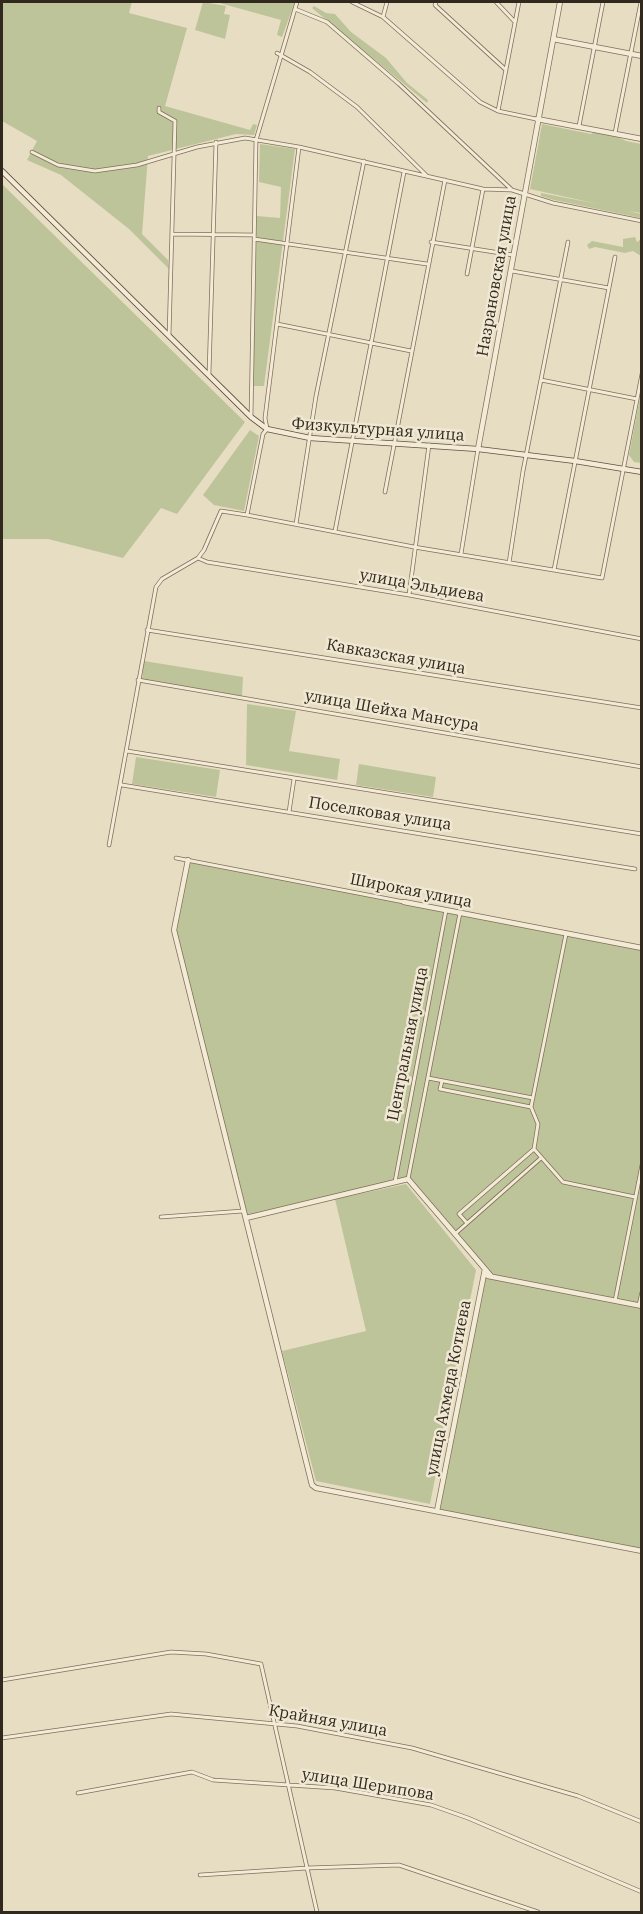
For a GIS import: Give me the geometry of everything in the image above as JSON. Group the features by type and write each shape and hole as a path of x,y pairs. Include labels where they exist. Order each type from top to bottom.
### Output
{"street":[{"path":"251,417 256,140 278,53 297,2"},
{"path":"352,2 383,17 480,102 498,111 642,139"},
{"path":"383,17 387,2"},
{"path":"436,2 435,4 506,70"},
{"path":"496,2 515,22"},
{"path":"498,111 519,2"},
{"name":"Назрановская улица","path":"460,555 537,119 560,2"},
{"path":"579,126 603,2"},
{"path":"615,134 641,2"},
{"path":"295,9 327,22 399,84 512,190"},
{"path":"553,39 642,56"},
{"path":"278,53 357,107 426,175"},
{"path":"159,108 159,112 175,120 169,336"},
{"path":"32,152 58,165 94,171 137,165 236,138 256,140 364,161 483,189 512,190 553,203 642,221"},
{"path":"209,376 216,142"},
{"path":"247,514 262,434 267,429 265,418 299,147"},
{"path":"296,524 329,335 364,161"},
{"name":"Физкультурная улица","path":"2,171 251,417 267,429 310,438 478,449 642,472"},
{"path":"335,531 369,343 404,172"},
{"path":"385,492 444,180"},
{"path":"467,274 483,189"},
{"path":"172,234 254,237 427,264"},
{"path":"431,242 513,255"},
{"path":"508,563 568,242"},
{"path":"554,570 615,257"},
{"path":"510,270 609,288"},
{"path":"277,324 411,351"},
{"path":"110,845 147,630 159,582 198,558 210,540 221,512 247,514 414,547 602,578 642,374"},
{"path":"541,380 637,399"},
{"path":"409,595 429,446"},
{"name":"улица Эльдиева","path":"198,558 217,564 409,595 642,639"},
{"name":"Кавказская улица","path":"147,630 642,708"},
{"name":"улица Шейха Мансура","path":"138,680 642,767"},
{"path":"127,752 642,834"},
{"path":"289,812 294,778"},
{"name":"Поселковая улица","path":"122,785 634,869"},
{"name":"Широкая улица","path":"176,858 642,948"},
{"path":"188,860 174,930 312,1485 642,1551"},
{"name":"Центральная улица","path":"395,1182 446,910"},
{"name":"Центральная улица","path":"408,1179 460,913"},
{"path":"467,1223 459,1214 534,1149 538,1124 531,1107 566,934"},
{"path":"428,1078 533,1098"},
{"path":"442,1081 440,1089 531,1107"},
{"path":"534,1149 563,1182 642,1196"},
{"path":"456,1233 542,1158"},
{"path":"615,1301 642,1165"},
{"path":"246,1218 408,1179 491,1276"},
{"path":"634,1204 642,1205"},
{"path":"161,1217 244,1211"},
{"name":"улица Ахмеда Котиева","path":"437,1511 484,1269"},
{"path":"483,1277 491,1276 640,1306 642,1292"},
{"path":"2,1680 171,1652 206,1654 261,1664 317,1912"},
{"name":"Крайняя улица","path":"2,1738 171,1714 275,1724 412,1748 578,1796 642,1822"},
{"name":"улица Шерипова","path":"78,1793 192,1772 213,1780 335,1788 430,1805 468,1818 642,1892"},
{"path":"200,1875 399,1865 538,1912"}],"green space":[{"path":"2,2 132,2 129,13 187,28 165,106 250,130 253,124 257,125 254,135 236,134 148,156 142,234 168,260 169,269 129,229 61,175 27,160 37,141 2,121"},
{"path":"203,2 226,6 224,14 230,15 225,39 195,30"},
{"path":"216,2 295,2 282,37 277,35 281,20"},
{"path":"314,6 326,13 335,14 351,32 386,58 407,83 428,100 427,103 312,8"},
{"path":"542,124 591,134 595,132 616,136 641,144 641,213 628,211 641,214 641,218 554,200 541,196 541,193 598,204 530,189"},
{"path":"260,144 295,149 264,386 253,386 257,216 280,218 281,187 259,182"},
{"path":"2,184 245,422 177,514 161,508 123,558 48,539 2,539"},
{"path":"635,237 637,242 641,239 641,256 633,251 625,253 595,247 589,249 587,245 592,241 623,247 623,239"},
{"path":"641,392 642,463 634,462 629,455"},
{"path":"250,430 259,436 244,511 214,505 203,495"},
{"path":"144,661 243,677 242,696 142,680"},
{"path":"247,704 296,711 289,751 340,759 337,780 246,765"},
{"path":"136,757 220,770 216,797 132,784"},
{"path":"359,764 436,777 433,797 356,785"},
{"path":"188,860 641,948 641,1551 437,1511 485,1268 408,1179 246,1218 174,930"},
{"path":"406,1184 476,1270 430,1504 316,1481 282,1351 366,1331 335,1199"}]}
